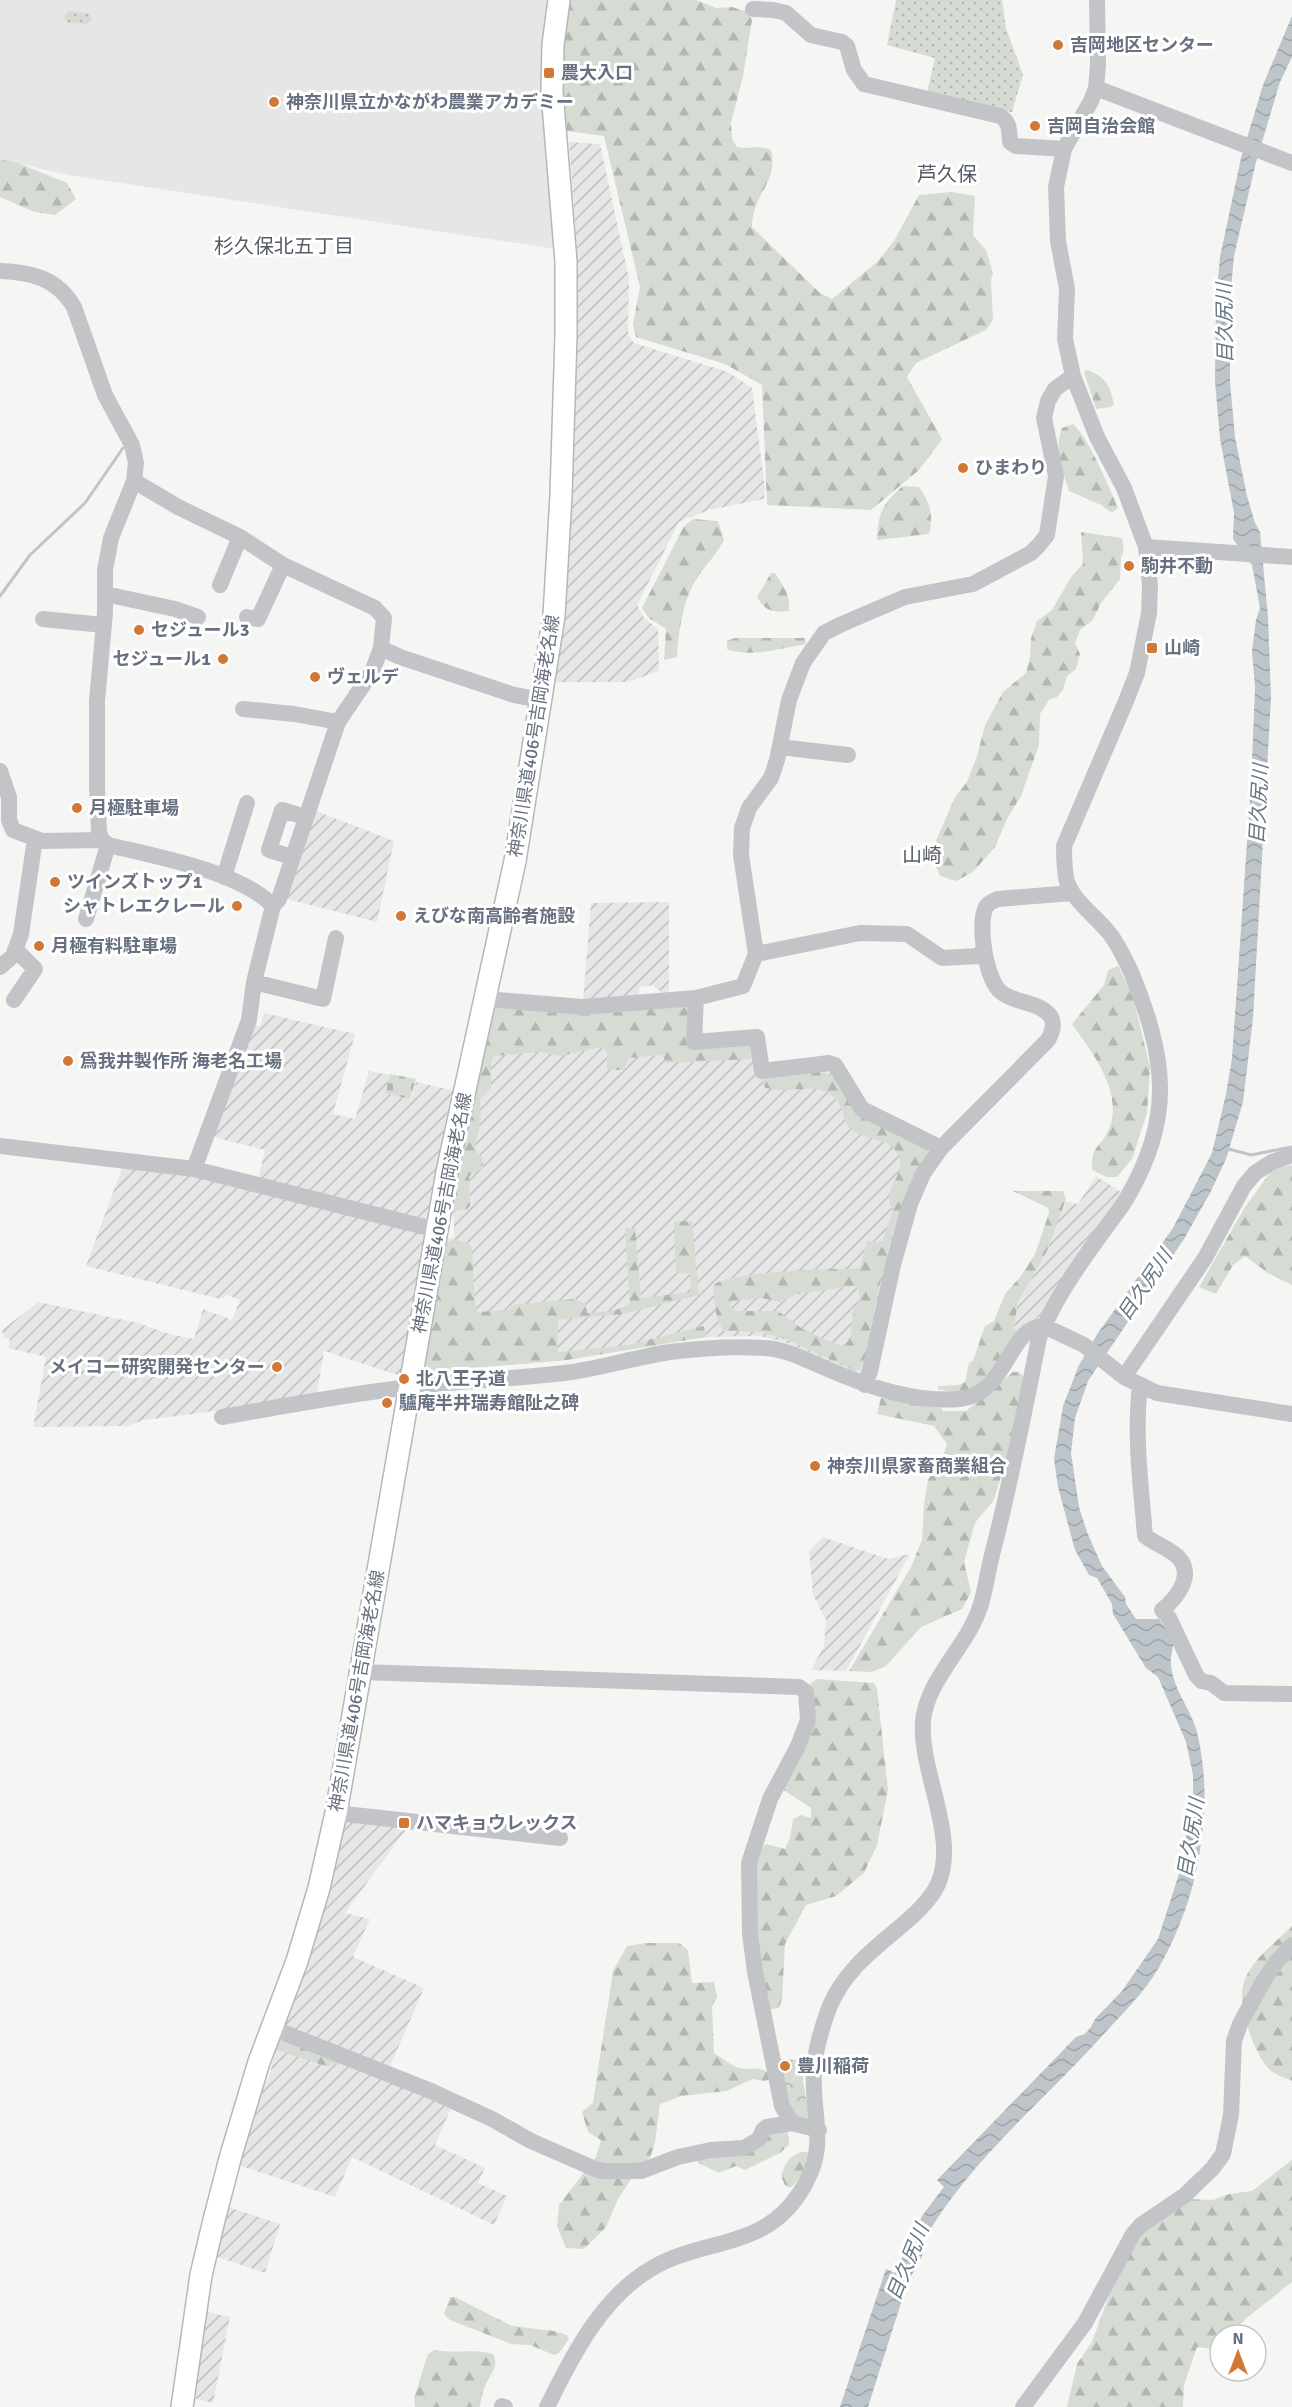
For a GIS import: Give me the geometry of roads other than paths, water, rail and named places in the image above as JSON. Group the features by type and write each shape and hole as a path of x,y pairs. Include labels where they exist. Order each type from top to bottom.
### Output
{"main road":[{"name":"神奈川県道406号吉岡海老名線","path":"182,2407 201,2275 231,2155 259,2062 297,1961 319,1888 336,1813 436,1230 515,861 542,700 554,616 561,495 566,335 566,262 552,92 553,45 559,0"}],"street":[{"path":"547,2407 568,2365 586,2336 608,2307 633,2283 654,2267 760,2230 782,2217 798,2196 815,2165 819,2130 814,2086 815,2059 830,2008 840,1986 855,1965 920,1908 938,1885 943,1864 942,1844 939,1813 925,1748 923,1721 927,1701 936,1683 963,1644 980,1608 1006,1498 1039,1338 1076,1269 1128,1196 1146,1159 1156,1126 1161,1102 1158,1054 1141,996 1127,962 1111,935 1073,893 1064,869 1064,846 1137,673 1149,613 1150,586 1146,547 1124,488 1097,438 1073,376 1065,339 1066,274 1058,242 1056,187 1064,149 1096,88 1097,0"},
{"path":"753,9 786,13 811,35 842,42 847,46 854,70 864,84 1000,116 1009,126 1010,142 1016,146 1064,149"},
{"path":"1096,88 1284,160"},
{"path":"0,271 41,276 69,298 74,306 105,395 132,445 136,463 134,481 111,538 105,570 97,701 99,832 105,842 86,920"},
{"path":"485,999 583,1007 696,998 743,986 756,954 741,855 742,828 749,808 771,778 789,700 803,663 824,633 905,597 973,584 1031,553 1039,545 1047,536 1056,476 1044,418 1048,401 1055,389 1073,376"},
{"path":"134,481 178,507 240,537 283,565 375,608 384,618 381,648 372,672 338,722 279,899 273,906 254,982 249,1020 194,1169"},
{"path":"220,585 240,537"},
{"path":"1146,547 1285,556"},
{"path":"247,617 258,619 283,565"},
{"path":"105,594 198,616"},
{"path":"43,619 103,625"},
{"path":"381,648 400,657 469,678 514,695 542,700"},
{"path":"243,709 294,714 338,722"},
{"path":"780,747 848,755"},
{"path":"0,771 9,797 9,820 13,830 42,841 105,842 182,862 224,877 263,895 273,906"},
{"path":"224,877 246,803"},
{"path":"292,857 269,850 282,810 305,817"},
{"path":"0,967 13,956 21,934 35,839"},
{"path":"865,1385 893,1265 910,1204 923,1174 940,1148 1048,1040 1053,1031 1053,1021 1049,1015 1031,1004 1001,993 994,984 983,949 985,909 989,903 998,899 1073,893"},
{"path":"756,954 875,932 907,934 942,958 972,958 979,956 983,949"},
{"path":"254,982 323,999 336,938"},
{"path":"14,1000 35,969 16,950"},
{"path":"696,998 694,1042 757,1037 762,1071 829,1063 834,1065 862,1109 940,1148"},
{"path":"0,1146 194,1169 436,1230"},
{"path":"1121,1375 1205,1258 1244,1186 1255,1173 1272,1162 1292,1155"},
{"path":"222,1417 409,1387 573,1372 669,1352 710,1348 782,1350 865,1385 894,1393 939,1399 972,1397 985,1390 1004,1367 1023,1334 1038,1326 1044,1326 1084,1345 1121,1375 1140,1386 1170,1395 1292,1414"},
{"path":"1140,1386 1138,1411 1140,1485 1145,1536 1180,1558 1185,1570 1180,1592 1162,1610 1169,1618 1196,1675 1201,1680 1211,1683 1224,1693 1292,1694"},
{"path":"361,1672 799,1686 806,1692 808,1720 798,1746 770,1799 749,1863 750,1934 755,1972 782,2106 792,2123"},
{"path":"336,1813 560,1838"},
{"path":"1023,2407 1084,2323 1132,2234 1141,2225 1184,2196 1213,2168 1223,2154 1231,2115 1234,2041 1240,2024 1264,1980 1292,1945"},
{"path":"272,2028 431,2091 492,2119 531,2141 600,2171 641,2171 678,2157 700,2152 744,2148 759,2139 767,2127 792,2123 819,2130"}],"water":[{"name":"目久尻川","path":"1292,16 1292,57 1280,82 1256,162 1234,256 1230,300 1230,382 1235,437 1247,496 1260,532 1268,617 1271,698 1253,1018 1243,1102 1226,1159 1210,1193 1184,1239 1088,1381 1075,1418 1071,1453 1079,1507 1102,1566 1125,1597 1126,1604 1136,1619 1159,1619 1174,1641 1171,1659 1172,1673 1197,1732 1203,1767 1204,1816 1197,1867 1182,1920 1158,1969 1125,2011 1004,2137 958,2190 919,2249 924,2252 907,2284 868,2407 840,2407 886,2269 895,2273 922,2216 944,2187 937,2180 1076,2037 1085,2034 1095,2019 1122,1991 1158,1939 1179,1874 1193,1803 1193,1775 1186,1742 1158,1677 1146,1668 1113,1614 1112,1604 1097,1578 1089,1575 1075,1550 1058,1487 1054,1459 1063,1406 1079,1365 1098,1333 1173,1228 1212,1153 1232,1058 1251,785 1255,687 1252,651 1260,608 1252,565 1233,539 1234,513 1220,439 1215,381 1216,300 1220,257 1241,158 1263,85"}],"waterway":[{"path":"0,596 30,555 85,503 123,448"},
{"path":"1227,1151 1229,1149 1251,1155 1292,1147"}],"place":[{"name":"吉岡地区センター","path":"1058,45"},
{"name":"農大入口","path":"549,73"},
{"name":"神奈川県立かながわ農業アカデミー","path":"274,102"},
{"name":"吉岡自治会館","path":"1035,126"},
{"name":"ひまわり","path":"963,468"},
{"name":"駒井不動","path":"1129,566"},
{"name":"セジュール3","path":"139,630"},
{"name":"山崎","path":"1152,648"},
{"name":"セジュール1","path":"223,659"},
{"name":"ヴェルデ","path":"315,677"},
{"name":"月極駐車場","path":"77,808"},
{"name":"ツインズトップ1","path":"55,882"},
{"name":"シャトレエクレール","path":"237,906"},
{"name":"えびな南高齢者施設","path":"401,916"},
{"name":"月極有料駐車場","path":"39,946"},
{"name":"爲我井製作所 海老名工場","path":"68,1061"},
{"name":"メイコー研究開発センター","path":"277,1367"},
{"name":"北八王子道","path":"404,1379"},
{"name":"驢庵半井瑞寿館阯之碑","path":"387,1403"},
{"name":"神奈川県家畜商業組合","path":"815,1466"},
{"name":"ハマキョウレックス","path":"404,1823"},
{"name":"豊川稲荷","path":"785,2066"}],"district":[{"name":"芦久保","path":"947,174"},
{"name":"杉久保北五丁目","path":"284,246"},
{"name":"山崎","path":"922,855"}]}
